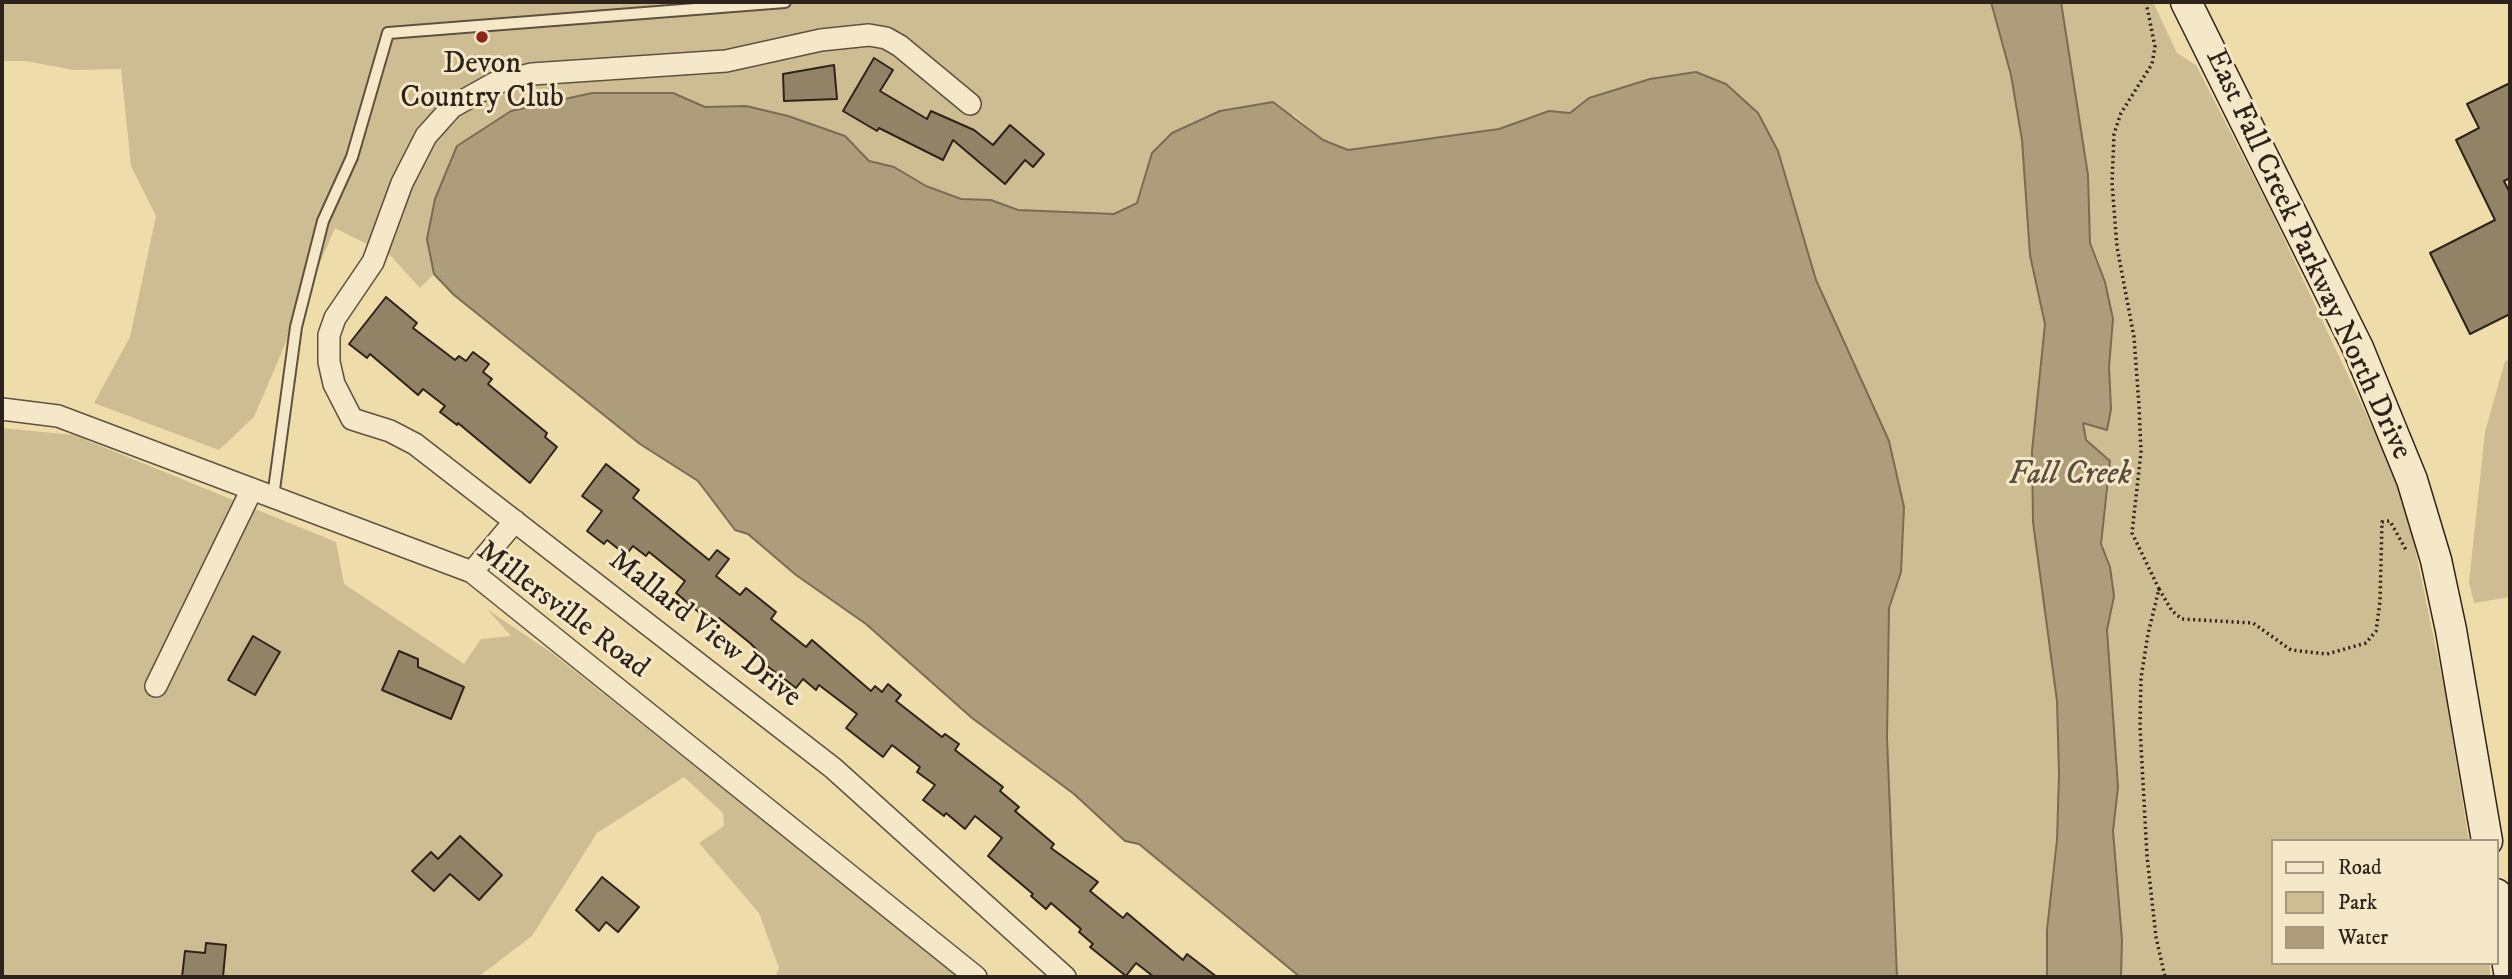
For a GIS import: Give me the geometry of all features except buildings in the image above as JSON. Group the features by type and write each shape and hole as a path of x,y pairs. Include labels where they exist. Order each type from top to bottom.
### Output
{"main road":[{"name":"East Fall Creek Parkway North Drive","path":"2186,2 2358,348 2412,480 2436,560 2451,630 2487,839"},
{"path":"2498,904 2509,959"}],"street":[{"name":"Mallard View Drive","path":"970,104 900,47 886,38 869,35 821,40 726,61 540,74 495,83 452,107 426,136 402,183 373,262 341,306 329,335 329,362 334,384 352,419 390,431 415,444 833,768 1065,977"},
{"name":"Millersville Road","path":"2,409 58,416 472,572 975,977"},
{"path":"156,687 252,489"},
{"path":"472,572 515,521"}],"lane":[{"path":"273,497 296,327 323,221 352,157 388,33 785,2"}],"path":[{"path":"2146,2 2155,47 2152,64 2121,113 2114,134 2112,183 2118,247 2134,337 2139,406 2141,452 2132,533 2159,589 2172,611 2182,619 2253,623 2291,650 2327,654 2365,643 2376,631 2380,603 2382,522 2390,521 2410,558"},
{"path":"2159,589 2143,667 2140,727 2147,856 2156,937 2165,977"}],"green space":[{"path":"2,2 1991,2 2011,75 2022,140 2030,255 2045,324 2032,451 2033,522 2057,701 2057,840 2047,930 2047,977 1897,977 1887,738 1889,608 1901,572 1903,507 1889,441 1816,280 1778,151 1758,113 1726,84 1696,72 1650,79 1589,98 1570,113 1549,111 1499,129 1348,150 1323,140 1293,114 1114,214 1018,210 991,200 961,199 926,186 894,167 869,161 844,136 746,106 705,107 673,93 427,239 434,274 420,288 391,256 335,228 254,417 219,450 94,403 130,337 156,216 131,166 121,69 74,70 25,61 2,61"},
{"path":"2061,2 2153,2 2177,53 2196,65 2270,209 2389,463 2410,524 2445,692 2469,839 2270,839 2270,965 2489,965 2491,977 2121,977 2122,940 2113,831 2118,786 2107,630 2114,596 2110,567 2101,544 2110,474 2086,440 2083,422 2107,429 2111,409 2109,367 2113,319 2105,282 2090,243 2088,175"},
{"path":"2510,360 2510,597 2474,603 2469,582 2485,432 2505,361"},
{"path":"2,428 74,435 336,542 344,584 464,664 481,639 511,636 488,610 552,653 960,977 775,977 779,968 759,913 699,843 724,826 723,813 684,777 597,833 532,936 478,977 2,977"}],"water":[{"name":"Fall Creek","path":"1991,2 2061,2 2088,175 2090,243 2105,282 2113,319 2109,367 2111,409 2107,430 2083,423 2086,440 2110,461 2101,544 2110,567 2114,596 2107,630 2118,787 2113,831 2122,940 2121,977 2047,977 2047,930 2057,840 2057,701 2033,522 2032,451 2045,324 2030,255 2022,140 2011,75"},
{"path":"1696,72 1726,84 1758,113 1778,151 1816,280 1889,441 1904,507 1901,572 1889,608 1887,738 1897,977 1300,977 1139,844 1125,841 1074,794 972,718 866,624 796,575 748,534 735,530 698,481 640,444 454,295 434,274 427,239 435,199 457,146 511,111 592,93 673,93 705,107 746,106 788,116 845,136 869,161 894,167 926,186 961,199 991,200 1018,210 1114,214 1137,203 1152,153 1172,133 1220,111 1273,102 1323,140 1348,150 1499,129 1549,111 1570,113 1589,98 1650,79"}],"place":[{"name":"Devon Country Club","path":"482,37"}]}
